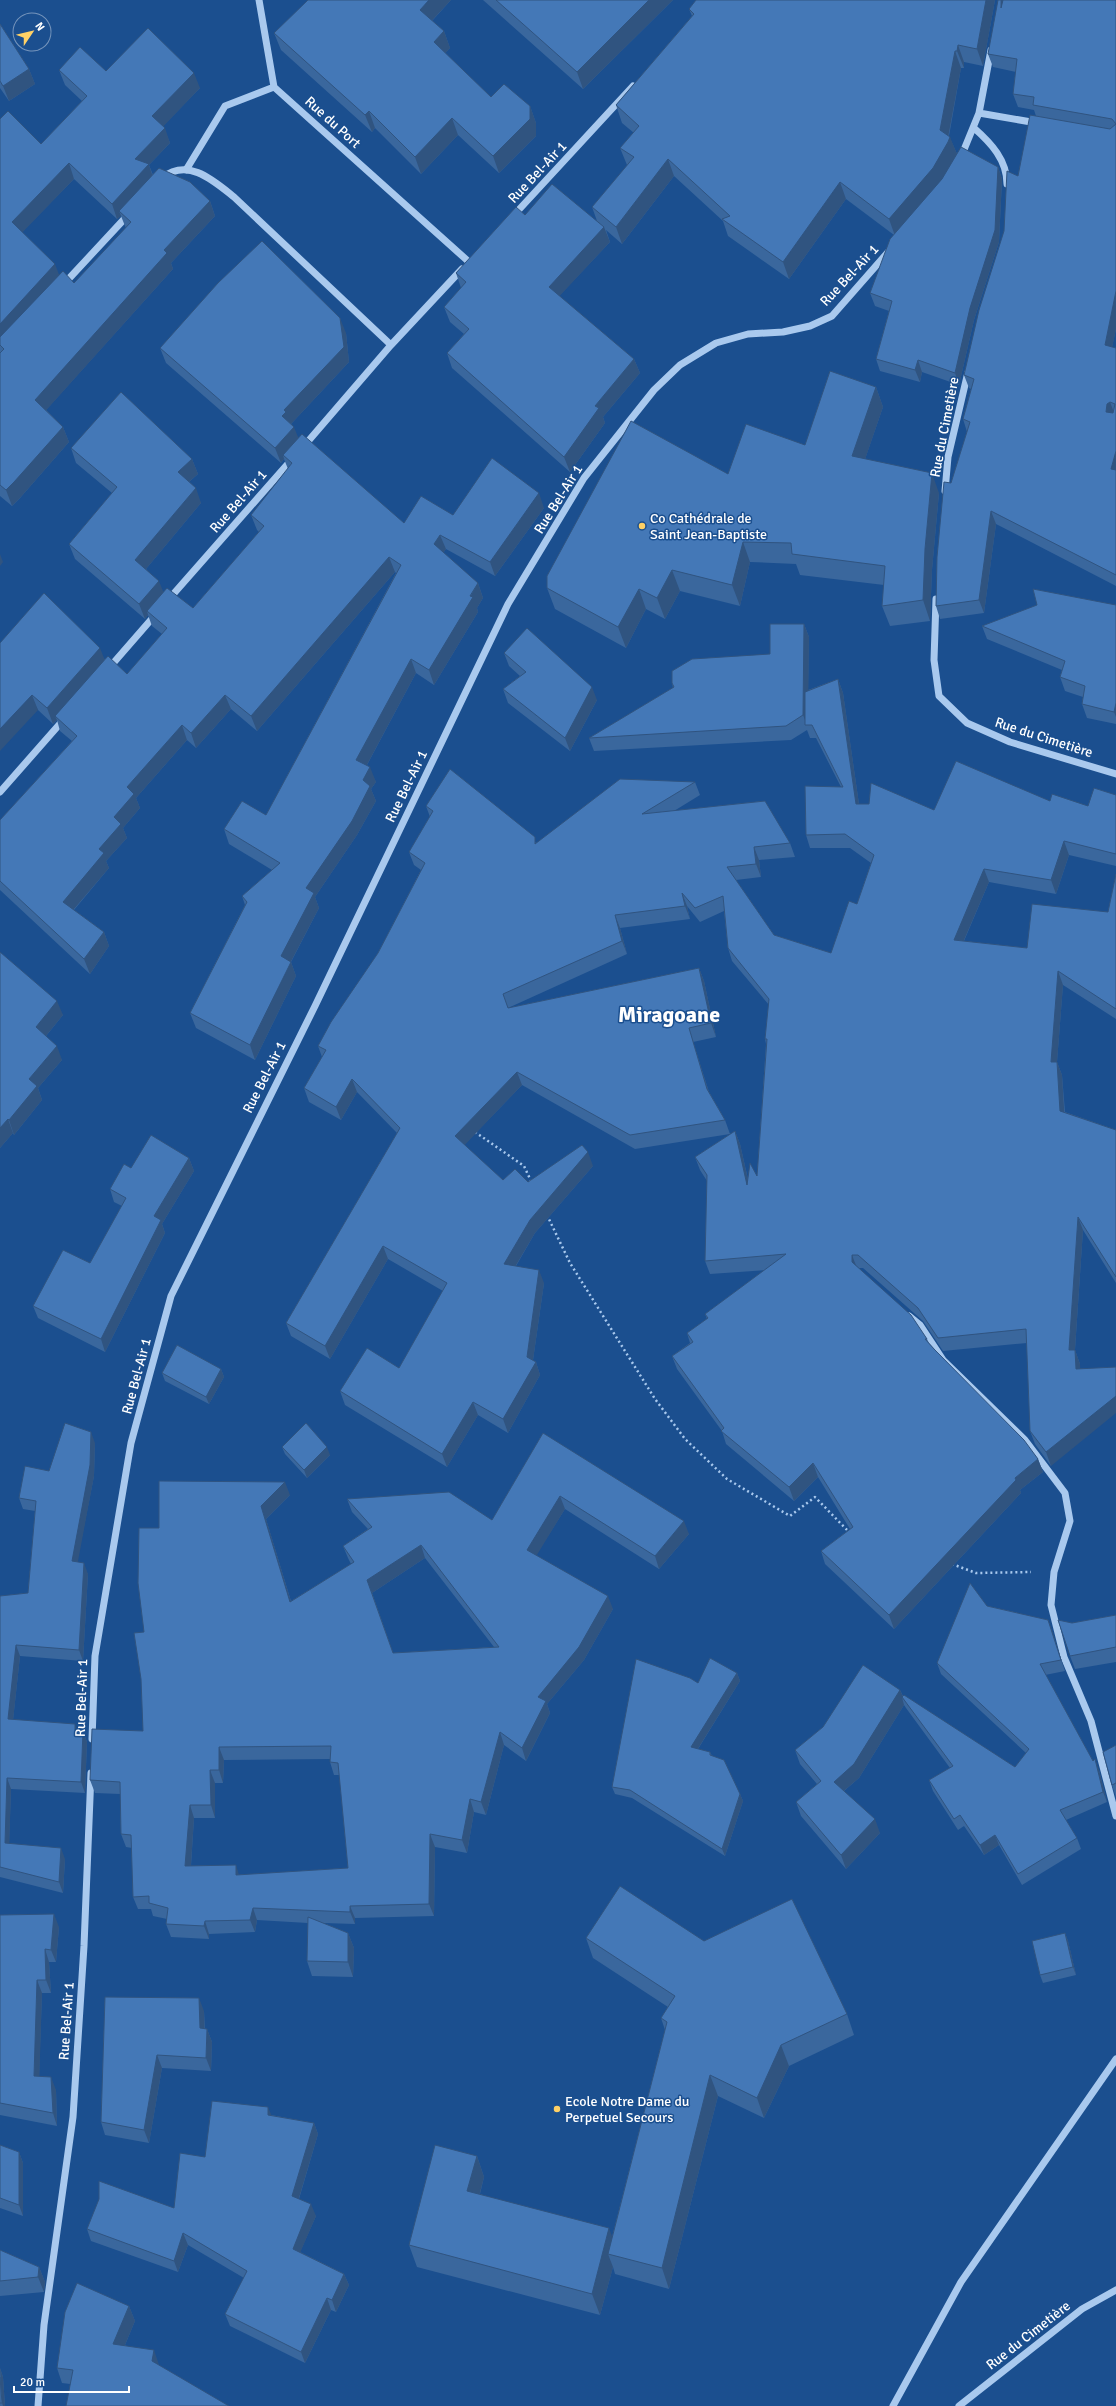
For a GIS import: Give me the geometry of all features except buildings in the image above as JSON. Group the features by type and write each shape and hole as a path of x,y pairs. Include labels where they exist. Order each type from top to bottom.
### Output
{"street":[{"path":"186,170 225,106 274,87 259,0"},
{"path":"955,168 974,128 979,113 992,44"},
{"name":"Rue Bel-Air 1","path":"506,223 638,81"},
{"name":"Rue du Port","path":"274,87 472,259"},
{"path":"979,113 1048,125"},
{"path":"974,128 990,142 1000,157 1007,176 1007,193"},
{"path":"156,185 168,174 186,170 197,171 210,177 234,197 391,346"},
{"path":"59,289 135,208"},
{"name":"Rue Bel-Air 1","path":"92,1750 95,1656 131,1443 171,1296 315,1006 508,604 584,478 654,390 680,365 716,343 748,334 783,332 810,326 832,316 893,246"},
{"name":"Rue Bel-Air 1","path":"104,673 391,346 472,259"},
{"name":"Rue du Cimetière","path":"944,502 948,457 969,367"},
{"name":"Rue du Cimetière","path":"936,593 934,660 939,696 967,723 1010,742 1116,774"},
{"path":"0,792 68,715"},
{"path":"902,1309 920,1325 943,1360 1025,1440 1065,1493 1070,1521 1054,1572 1051,1606 1062,1650 1091,1721 1116,1816"},
{"name":"Rue Bel-Air 1","path":"38,2406 44,2325 73,2117 84,1946 91,1766"},
{"path":"893,2406 961,2282 1116,2059"},
{"name":"Rue du Cimetière","path":"959,2406 1082,2309 1116,2290"}],"path":[{"path":"470,1128 524,1166 534,1187"},
{"path":"544,1208 570,1263 655,1399 685,1439 727,1479 790,1516 815,1497 852,1535"},
{"path":"947,1562 976,1573 1054,1572"}],"place":[{"name":"Co Cathédrale de Saint Jean-Baptiste","path":"642,526"},
{"name":"Ecole Notre Dame du Perpetuel Secours","path":"557,2109"}],"district":[{"name":"Miragoane","path":"669,1014"}]}
